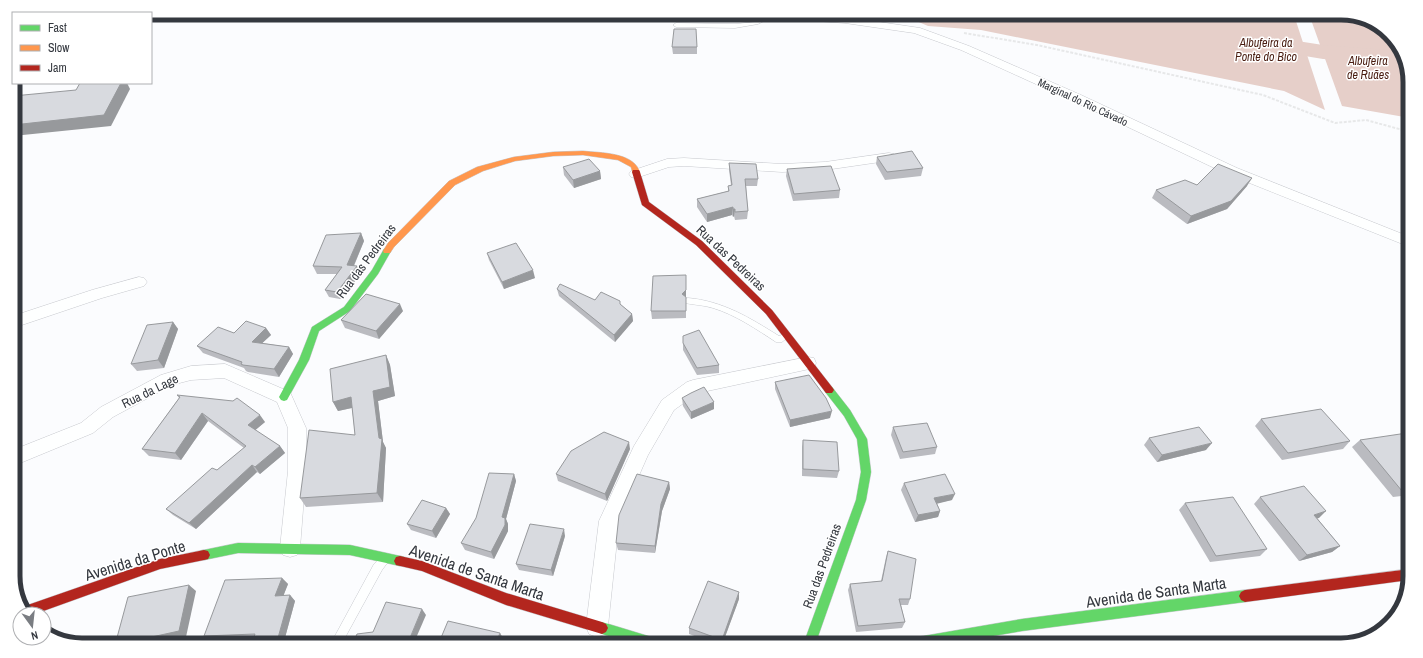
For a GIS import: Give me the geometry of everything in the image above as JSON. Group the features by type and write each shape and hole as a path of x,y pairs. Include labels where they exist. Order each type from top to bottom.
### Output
{"street":[{"name":"Marginal do Rio Cávado","path":"845,20 916,30 964,48 1070,95 1232,171 1403,239"},
{"name":"Rua das Pedreiras","path":"284,397 304,360 314,329 346,309 375,272 391,245 452,183 480,169 514,159 553,154 583,153 620,158 634,166 645,202 699,243 769,312 847,413 862,439 866,472 861,500 811,638"},
{"path":"636,174 667,163 684,162 782,168 825,166 889,157"},
{"path":"20,320 97,294 139,282"},
{"path":"597,626 609,521 640,451 668,405 693,387 808,363"},
{"name":"Rua da Lage","path":"20,455 87,428 107,412 167,380 191,373 225,371 284,397"},
{"path":"284,397 297,428 296,471 286,548"},
{"name":"Avenida da Ponte","path":"41,606 160,564 238,548 286,548"},
{"name":"Avenida de Santa Marta","path":"286,548 350,550 422,566 506,599 636,638"},
{"name":"Avenida de Santa Marta","path":"947,638 1022,625 1403,575"}],"lane":[{"path":"676,25 735,26 756,23 762,20"},
{"path":"688,301 702,301 719,306 779,340 787,336"},
{"path":"339,638 378,566 386,558"}],"path":[{"path":"958,32 1037,45 1263,95 1335,123 1366,120 1403,130"}],"water":[{"name":"Albufeira da Ponte do Bico","path":"914,20 1296,20 1325,110 1284,91 981,30 928,26"},
{"name":"Albufeira de Ruães","path":"1311,20 1353,21 1372,28 1390,44 1395,51 1401,66 1403,78 1403,117 1342,106"}],"building":[{"path":"674,29 696,29 697,47 672,47"},
{"path":"79,84 120,84 104,115 20,124 20,95 76,90"},
{"path":"912,151 923,168 887,172 877,157"},
{"path":"589,159 600,171 573,180 563,167"},
{"path":"729,163 756,164 758,179 745,179 748,211 735,212 733,207 707,214 697,199 729,191 728,186 732,185"},
{"path":"1218,164 1252,178 1231,201 1191,216 1156,190 1185,180 1197,185"},
{"path":"831,166 840,190 794,194 787,169"},
{"path":"361,233 347,265 357,266 337,292 325,290 342,267 313,266 326,235"},
{"path":"516,243 533,270 502,282 487,253"},
{"path":"686,275 686,290 682,294 686,297 686,311 651,311 653,276"},
{"path":"560,284 595,300 601,292 620,301 620,304 632,314 614,335 557,289"},
{"path":"366,294 400,304 376,331 341,320"},
{"path":"246,321 266,328 252,342 289,347 274,369 243,365 241,364 242,362 197,346 218,327 234,333"},
{"path":"173,322 158,360 131,364 147,325"},
{"path":"699,330 719,365 697,368 683,343 683,336"},
{"path":"386,355 390,387 373,391 379,438 382,439 377,493 300,498 309,430 355,435 351,397 333,402 330,369"},
{"path":"809,375 826,398 832,411 790,420 775,382"},
{"path":"704,387 714,402 691,412 682,398"},
{"path":"177,395 233,401 237,398 260,415 248,425 280,446 255,467 252,465 189,523 166,509 212,468 217,470 246,446 202,413 175,453 142,449 180,397"},
{"path":"1321,409 1350,441 1288,453 1261,419"},
{"path":"927,423 937,447 903,452 893,427"},
{"path":"1199,427 1212,443 1162,455 1149,438"},
{"path":"604,432 629,442 605,494 556,474 571,451"},
{"path":"1403,434 1403,491 1402,491 1360,440"},
{"path":"803,440 837,442 839,471 803,469"},
{"path":"489,473 514,474 502,517 505,518 505,525 491,552 461,543 476,518"},
{"path":"637,474 669,482 661,504 655,546 616,543 619,515"},
{"path":"945,474 955,494 934,498 940,511 918,515 904,483"},
{"path":"1304,486 1326,511 1314,515 1340,546 1307,555 1260,497"},
{"path":"1233,497 1267,549 1216,556 1185,503"},
{"path":"422,500 446,508 432,531 407,524"},
{"path":"530,524 564,529 551,570 516,564"},
{"path":"888,551 916,559 910,599 899,599 905,622 858,626 850,584 882,581"},
{"path":"282,578 275,596 290,595 278,638 254,638 255,634 204,636 225,580"},
{"path":"708,581 739,592 723,638 716,638 689,628"},
{"path":"189,585 179,631 147,638 117,638 128,597"},
{"path":"386,602 422,609 410,638 355,638 357,634 373,632"},
{"path":"448,621 500,633 498,638 441,638"}],"waterway":[{"path":"1258,42 1323,52 1398,58"}],"traffic: fast":[{"path":"284,397 304,360 315,329 347,309 375,272 387,251"},
{"path":"812,638 861,500 866,472 862,439 847,413 829,390"},
{"path":"204,555 238,548 350,550 400,561"},
{"path":"947,638 1022,625 1245,596"},
{"path":"602,628 635,638"}],"traffic: slow":[{"path":"387,251 391,245 452,183 480,169 514,159 553,154 583,153 620,158 634,166 636,172"}],"traffic: jam":[{"path":"636,172 645,203 699,243 769,312 829,390"},
{"path":"41,606 160,564 204,555"},
{"path":"400,561 422,566 506,599 602,628"},
{"path":"1245,596 1403,575"}]}
